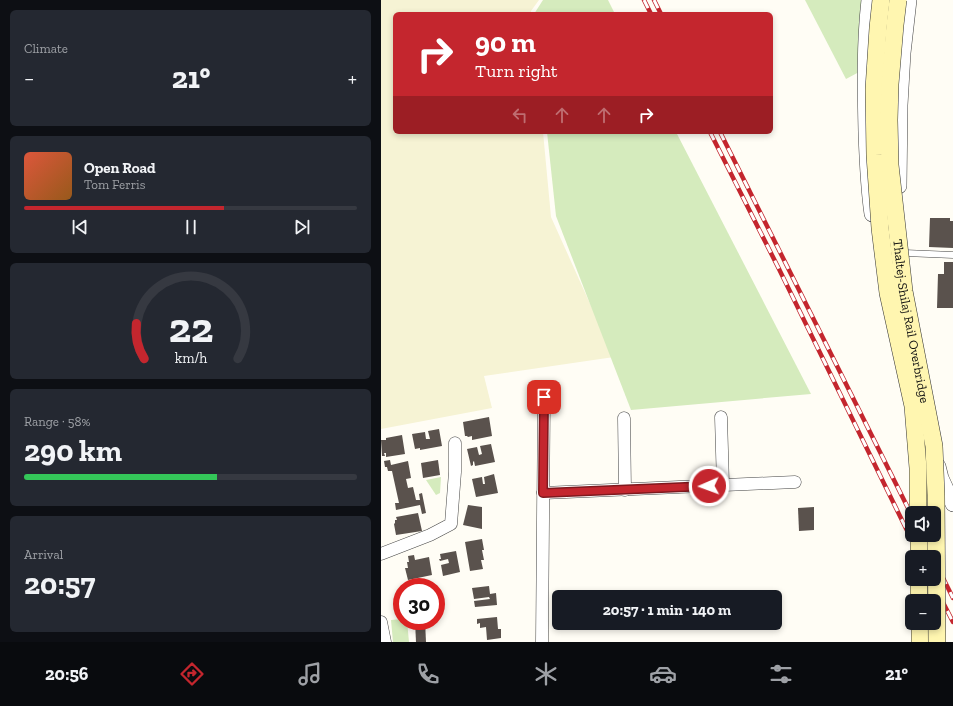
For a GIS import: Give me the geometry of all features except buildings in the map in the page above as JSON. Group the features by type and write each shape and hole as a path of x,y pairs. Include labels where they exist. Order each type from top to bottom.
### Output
{"main road":[{"name":"Thaltej-Shilaj Rail Overbridge","path":"881,0 874,89 875,162 880,228 888,293 913,406 918,468 918,506"},
{"name":"Thaltej-Shilaj Rail Overbridge","path":"898,0 890,84 890,165 904,291 934,446 937,526 937,642"},
{"path":"920,630 920,642"}],"street":[{"path":"869,0 866,26 865,89 868,188 881,293 911,422 917,432 931,446 941,478 953,504"},
{"path":"909,0 903,53 900,105 899,174 903,236 910,292 934,432 931,446"},
{"path":"542,642 544,397"},
{"path":"721,417 723,485"},
{"path":"624,418 625,490"},
{"path":"381,554 430,535 451,524 455,472 455,443"},
{"path":"543,493 795,482"},
{"path":"381,622 385,642"}],"lane":[{"path":"905,252 953,255"}],"shaded area":[{"path":"381,0 539,0 531,12 393,12 393,134 543,134 551,217 614,357 484,376 492,408 381,429"}],"green space":[{"path":"543,0 608,0 614,12 535,12"},
{"path":"805,0 869,0 861,71 846,79"},
{"path":"547,134 677,134 811,394 631,410 556,216"},
{"path":"441,477 440,493 436,495 426,480"},
{"path":"391,620 393,620 393,630 408,630 409,642 393,642"}],"railway":[{"path":"644,0 650,12"},
{"path":"654,0 660,12"},
{"path":"711,134 917,550"},
{"path":"721,134 907,506"},
{"path":"926,542 930,550"},
{"path":"941,574 953,598"},
{"path":"935,586 953,622"}],"route":[{"path":"544,397 543,493 709,486"}]}
